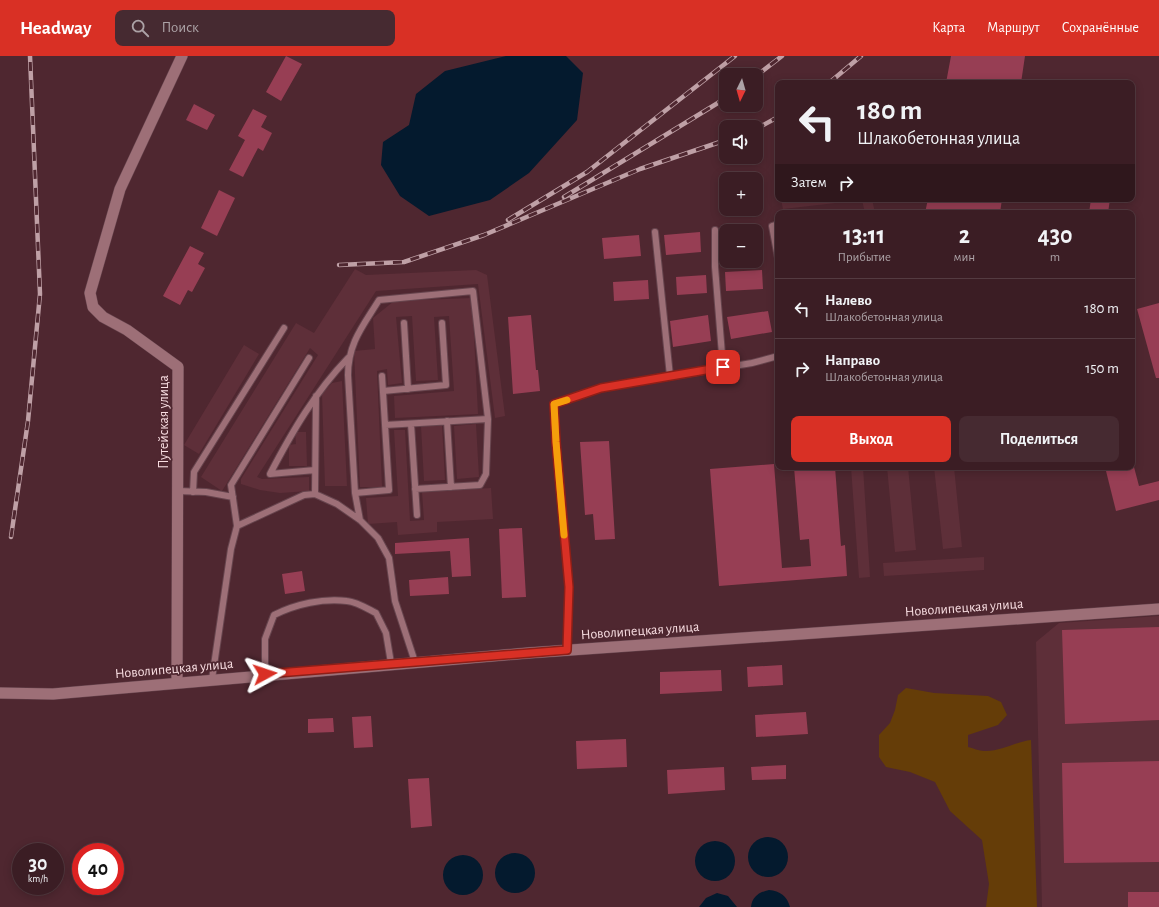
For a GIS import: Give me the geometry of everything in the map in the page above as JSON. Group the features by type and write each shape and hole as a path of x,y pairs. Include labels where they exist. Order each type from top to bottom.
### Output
{"street":[{"name":"Путейская улица","path":"177,682 178,367 127,330 103,317 93,307 90,293 120,189 182,56"},
{"name":"Новолипецкая улица","path":"0,693 52,694 391,663 1159,609"}],"lane":[{"path":"775,225 772,226 775,242"},
{"path":"715,230 715,267 723,367"},
{"path":"655,232 670,376"},
{"path":"315,470 270,474 292,432 316,396 348,358 356,336 379,300 473,290 488,419 486,474 480,485 415,489"},
{"path":"404,323 408,389"},
{"path":"383,391 446,385 442,323"},
{"path":"193,492 194,472 284,328"},
{"path":"567,650 569,587 554,404 601,388 775,357"},
{"path":"212,679 230,556 237,526 231,485 309,358"},
{"path":"348,358 356,493 360,520"},
{"path":"356,493 389,490 382,376"},
{"path":"315,494 316,396"},
{"path":"385,425 488,419"},
{"path":"447,421 451,487"},
{"path":"411,424 417,515"},
{"path":"178,491 233,497"},
{"path":"237,526 304,495 315,494 337,504 360,520 378,538 389,558 395,601 414,662"},
{"path":"265,674 265,639 274,615 290,607 314,602 348,601 376,613 386,634 391,663"}],"shaded area":[{"path":"782,202 844,202 783,209"},
{"path":"862,202 873,202 874,210 864,210"},
{"path":"355,269 366,275 476,270 487,275 505,416 495,418 478,284 376,291 257,477 262,479 309,477 309,491 280,493 260,490 241,484 241,479 318,355 310,348 222,491 201,477 296,323 314,333"},
{"path":"472,298 478,414 395,418 394,396 454,391 449,316 434,317 438,380 416,381 412,316 396,317 402,383 388,385 387,369 377,371 382,487 360,487 354,351 375,349 373,318 394,301"},
{"path":"244,345 259,354 199,454 184,445"},
{"path":"342,381 347,486 325,486 322,394 332,383"},
{"path":"476,424 479,477 457,479 454,426"},
{"path":"442,425 445,480 424,481 421,426"},
{"path":"394,430 405,430 410,521 424,520 422,492 491,488 493,519 437,522 437,532 398,535 397,522 368,524 366,498 398,496"},
{"path":"295,432 306,432 307,466 289,466 289,445 296,444"},
{"path":"851,470 863,470 870,577 859,578"},
{"path":"887,470 908,470 916,550 895,552"},
{"path":"934,470 954,470 962,547 943,549"},
{"path":"984,557 984,570 884,576 883,563"},
{"path":"1159,616 1159,907 1042,907 1036,642 1059,623"},
{"path":"906,688 934,693 988,696 1001,702 1007,715 998,725 968,735 968,747 982,751 990,751 1031,740 1037,907 986,907 989,884 982,840 950,811 935,782 910,772 886,767 879,757 879,735 890,723 895,710 898,695"}],"water":[{"path":"506,56 566,56 583,73 577,120 529,173 490,200 429,216 400,196 381,165 383,142 409,125 416,94 445,71"},
{"path":"764,837 772,837 779,840 785,846 788,857 785,868 779,874 772,877 764,877 757,874 751,868 748,861 748,853 751,846 757,840"},
{"path":"711,841 719,841 726,844 732,850 735,861 732,872 726,878 719,881 711,881 704,878 698,872 695,865 695,857 698,850 704,844"},
{"path":"511,853 519,853 526,856 532,862 535,873 532,884 526,890 519,893 511,893 504,890 498,884 495,877 495,869 498,862 504,856"},
{"path":"459,855 467,855 474,858 480,864 483,875 480,886 474,892 467,895 459,895 452,892 446,886 443,879 443,871 446,864 452,858"},
{"path":"769,890 785,897 790,907 751,907 754,898 762,892"},
{"path":"717,893 728,896 737,907 699,907 706,898"}],"building":[{"path":"286,56 302,64 281,101 266,92"},
{"path":"951,56 1025,56 1021,80 947,80"},
{"path":"194,104 215,115 207,130 186,120"},
{"path":"253,109 267,116 261,127 272,133 263,151 258,148 243,177 229,170 245,140 238,136"},
{"path":"219,190 235,198 217,236 201,228"},
{"path":"927,202 1002,202 1000,210 926,210"},
{"path":"1091,202 1110,202 1108,210 1089,210"},
{"path":"700,232 701,252 666,255 664,235"},
{"path":"639,235 641,256 604,259 602,238"},
{"path":"190,246 204,253 198,264 205,268 192,292 188,290 180,305 163,296"},
{"path":"762,270 763,289 726,291 725,272"},
{"path":"706,275 707,293 677,295 676,277"},
{"path":"648,280 649,299 614,301 613,282"},
{"path":"1159,303 1159,378 1156,378 1137,309"},
{"path":"768,311 772,332 731,339 727,317"},
{"path":"531,315 536,370 538,370 540,391 513,394 508,317"},
{"path":"708,315 711,341 673,347 670,321"},
{"path":"609,441 615,539 595,540 593,514 585,515 580,442"},
{"path":"774,464 782,568 811,566 809,539 800,540 794,470 835,470 841,546 845,545 847,576 719,586 710,469"},
{"path":"1106,470 1135,470 1139,486 1159,481 1159,500 1116,511"},
{"path":"522,528 526,597 502,598 499,529"},
{"path":"469,538 471,576 452,577 450,551 395,554 395,543"},
{"path":"302,571 305,591 285,594 282,574"},
{"path":"448,577 449,594 410,596 409,580"},
{"path":"1159,627 1159,720 1065,724 1062,630"},
{"path":"782,665 783,685 748,687 747,667"},
{"path":"721,670 722,691 660,694 660,672"},
{"path":"806,712 808,734 756,737 755,715"},
{"path":"371,716 373,747 354,748 352,717"},
{"path":"333,718 334,732 308,733 308,719"},
{"path":"626,739 627,767 577,769 576,741"},
{"path":"1159,761 1159,862 1064,863 1062,763"},
{"path":"786,765 786,779 752,780 751,767"},
{"path":"724,767 725,790 668,794 667,770"},
{"path":"429,778 432,826 411,828 408,779"},
{"path":"1128,892 1159,892 1159,907 1128,907"}],"railway":[{"path":"11,537 28,421 40,294 30,56"},
{"path":"508,220 587,172 735,56"},
{"path":"763,71 782,56"},
{"path":"833,80 861,56"},
{"path":"564,197 719,102"},
{"path":"763,125 775,119"},
{"path":"339,265 404,262 484,235 640,169 719,142"}],"slow traffic":[{"path":"564,535 554,404 567,400"}],"route":[{"path":"265,674 567,650 569,587 554,404 601,388 723,367"}]}
